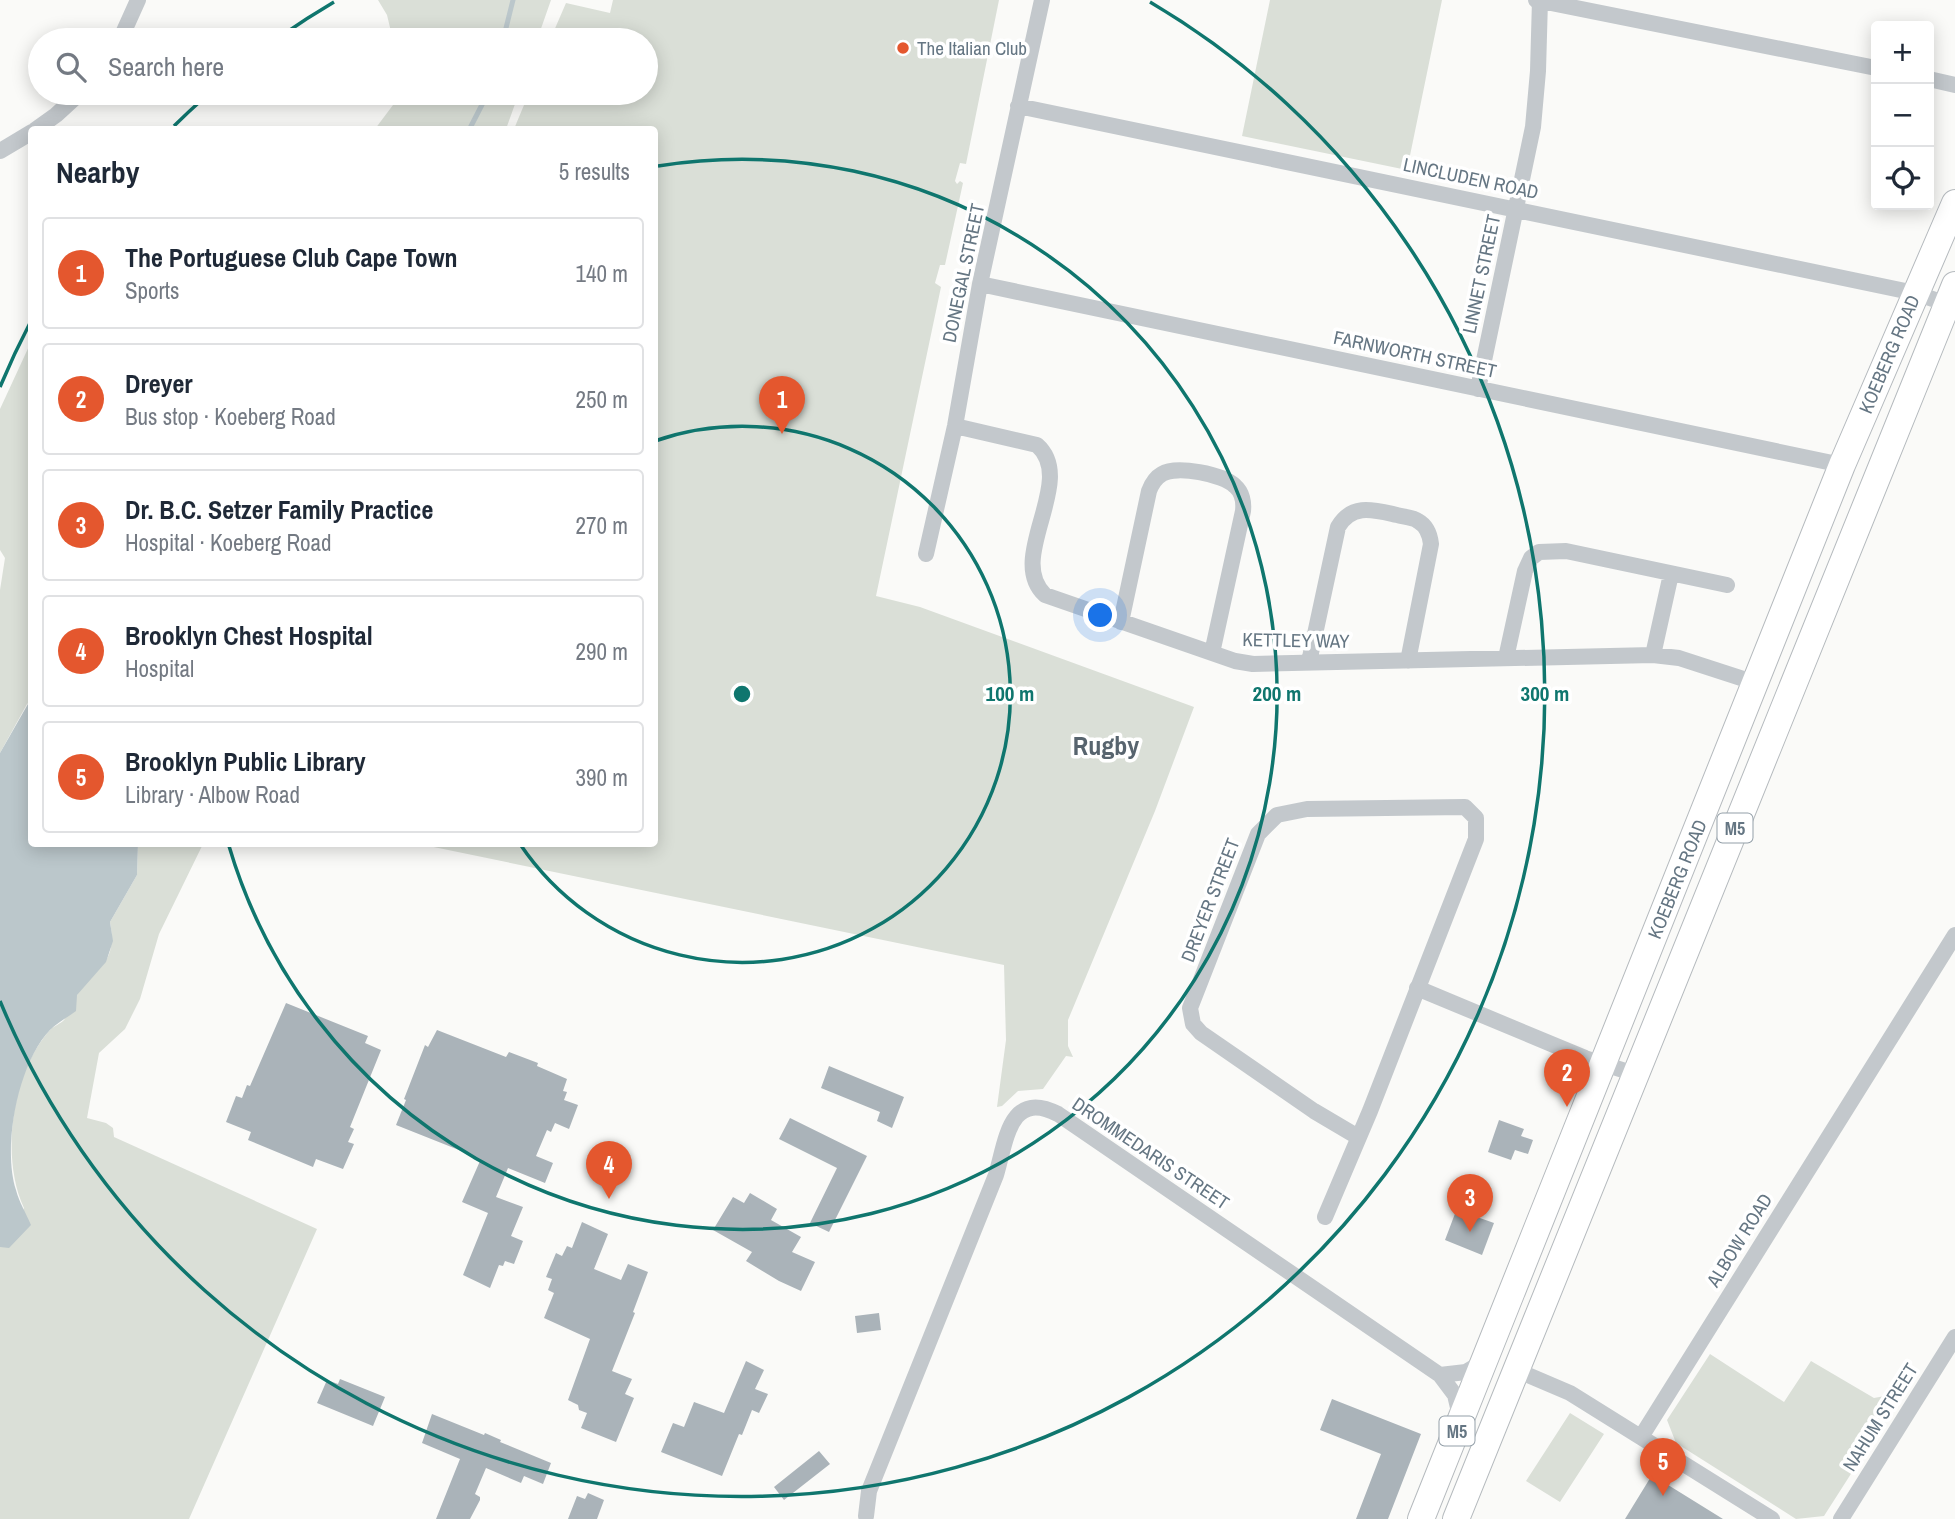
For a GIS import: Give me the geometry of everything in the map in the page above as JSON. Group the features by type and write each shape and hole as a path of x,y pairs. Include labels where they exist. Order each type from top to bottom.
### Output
{"main road":[{"name":"KOEBERG ROAD","path":"1421,1519 1842,465 1955,203"},
{"name":"KOEBERG ROAD","path":"1456,1519 1952,299"}],"street":[{"path":"125,28 138,0"},
{"name":"DONEGAL STREET","path":"926,554 955,426 980,284 1042,0"},
{"path":"1539,0 1871,67"},
{"name":"LINNET STREET","path":"1478,389 1533,127 1538,71 1539,0"},
{"path":"1934,80 1955,85"},
{"path":"40,126 67,105"},
{"name":"LINCLUDEN ROAD","path":"1018,106 1952,299"},
{"path":"0,151 28,134"},
{"name":"FARNWORTH STREET","path":"980,284 1842,465"},
{"name":"KETTLEY WAY","path":"955,426 1008,437 1037,445 1043,450 1050,477 1032,564 1035,580 1045,595 1235,661 1253,664 1653,655 1679,658 1756,683"},
{"path":"1121,622 1149,491 1154,480 1163,473 1180,469 1221,478 1238,488 1244,504 1212,653"},
{"path":"1309,662 1338,527 1351,513 1371,509 1418,520 1430,536 1431,544 1408,661"},
{"path":"1506,657 1525,571 1531,558 1539,552 1566,551 1727,584"},
{"path":"1653,655 1671,574"},
{"name":"DREYER STREET","path":"1325,1217 1370,1111 1476,839 1478,824 1473,813 1465,807 1307,809 1277,815 1258,834 1191,1008 1193,1024 1201,1033 1358,1138"},
{"name":"ALBOW ROAD","path":"1641,1437 1955,935"},
{"path":"1417,988 1585,1058 1635,1074"},
{"name":"DROMMEDARIS STREET","path":"864,1518 869,1491 996,1175 1008,1129 1016,1116 1033,1107 1047,1108 1058,1114 1440,1375 1455,1395 1461,1420"},
{"name":"NAHUM STREET","path":"1841,1519 1955,1337"},
{"path":"1440,1375 1466,1373 1485,1361"},
{"path":"1516,1370 1570,1393 1772,1519"}],"shaded area":[{"path":"378,0 551,0 541,28 390,28 387,15"},
{"path":"613,0 999,0 966,164 960,163 955,181 957,184 960,181 963,183 945,265 940,265 935,283 941,287 876,596 920,607 1194,707 1155,811 1068,1020 1068,1046 1073,1057 1066,1056 1043,1089 1018,1091 1002,1106 997,1107 1006,1040 1004,965 434,847 658,847 658,126 515,126 524,105 658,105 658,28 555,28 566,3 610,13"},
{"path":"1270,0 1442,0 1407,170 1242,136"},
{"path":"393,105 515,105 507,126 377,126"},
{"path":"28,348 28,703 0,753 0,590 5,558 0,550 0,409"},
{"path":"28,704 28,847 138,847 137,875 110,922 113,941 106,962 77,995 76,1011 53,1027 39,1045 21,1084 12,1129 12,1172 17,1194 31,1225 9,1248 0,1247 0,753"},
{"path":"138,847 202,847 159,934 140,999 125,1029 99,1053 87,1118 106,1123 113,1128 114,1137 317,1229 189,1519 0,1519 0,1247 9,1247 24,1208 13,1171 12,1129 15,1108 26,1068 37,1048 51,1029 64,1020 76,996 104,964 111,947 110,922 137,875"},
{"path":"1710,1354 1784,1402 1811,1361 1874,1398 1890,1395 1895,1405 1824,1516 1796,1519 1676,1443 1667,1420"},
{"path":"1570,1413 1604,1434 1560,1502 1526,1481"}],"building":[{"path":"286,1003 368,1036 365,1043 381,1050 350,1127 354,1129 348,1142 354,1144 343,1169 316,1159 313,1167 248,1140 251,1132 226,1122 236,1096 242,1098 247,1085 250,1086"},
{"path":"437,1030 506,1057 509,1052 538,1063 537,1066 567,1079 563,1091 567,1092 564,1100 578,1105 569,1129 555,1123 551,1132 547,1130 536,1156 553,1163 545,1183 508,1168 496,1197 523,1207 511,1236 523,1241 514,1264 505,1261 503,1266 499,1265 490,1288 463,1275 488,1213 462,1202 480,1161 473,1159 474,1156 396,1125 425,1045 428,1047"},
{"path":"829,1066 904,1097 892,1128 877,1121 880,1112 821,1088"},
{"path":"790,1118 867,1156 829,1232 810,1223 837,1168 779,1139"},
{"path":"1499,1120 1524,1129 1521,1136 1533,1140 1528,1154 1515,1150 1511,1160 1488,1152"},
{"path":"750,1193 777,1209 771,1220 801,1237 792,1252 815,1262 801,1291 746,1261 752,1252 713,1230 733,1197 744,1203"},
{"path":"1459,1203 1480,1211 1477,1217 1494,1223 1482,1255 1445,1240"},
{"path":"582,1222 608,1234 594,1269 621,1280 628,1264 648,1272 612,1371 632,1379 625,1394 634,1398 616,1442 581,1428 587,1413 568,1400 590,1339 544,1318 554,1293 548,1290 552,1279 546,1277 556,1253 562,1256 567,1246 572,1248"},
{"path":"879,1313 881,1330 857,1333 855,1316"},
{"path":"746,1361 764,1370 755,1389 768,1394 759,1413 752,1410 722,1476 661,1452 673,1423 684,1427 694,1402 724,1413"},
{"path":"340,1379 385,1397 373,1426 317,1403 327,1380 338,1384"},
{"path":"1332,1399 1421,1434 1388,1519 1356,1519 1381,1454 1320,1430"},
{"path":"432,1414 484,1435 485,1433 551,1463 543,1484 524,1476 521,1483 486,1468 475,1494 480,1500 470,1519 436,1519 460,1459 422,1443"},
{"path":"819,1451 830,1464 784,1500 774,1487"},
{"path":"1652,1475 1723,1519 1625,1519"},
{"path":"588,1493 604,1500 597,1519 568,1519 577,1496 585,1499"}],"waterway":[{"path":"506,28 513,0"},
{"path":"471,126 482,105"}],"place":[{"name":"The Italian Club","path":"903,48"},
{"name":"The Portuguese Club Cape Town","path":"782,434"},
{"name":"Dreyer","path":"1567,1107"},
{"name":"Brooklyn Chest Hospital","path":"609,1199"},
{"name":"Dr. B.C. Setzer Family Practice","path":"1470,1232"},
{"name":"Brooklyn Public Library","path":"1663,1496"}],"district":[{"name":"Rugby","path":"1106,745"}]}
